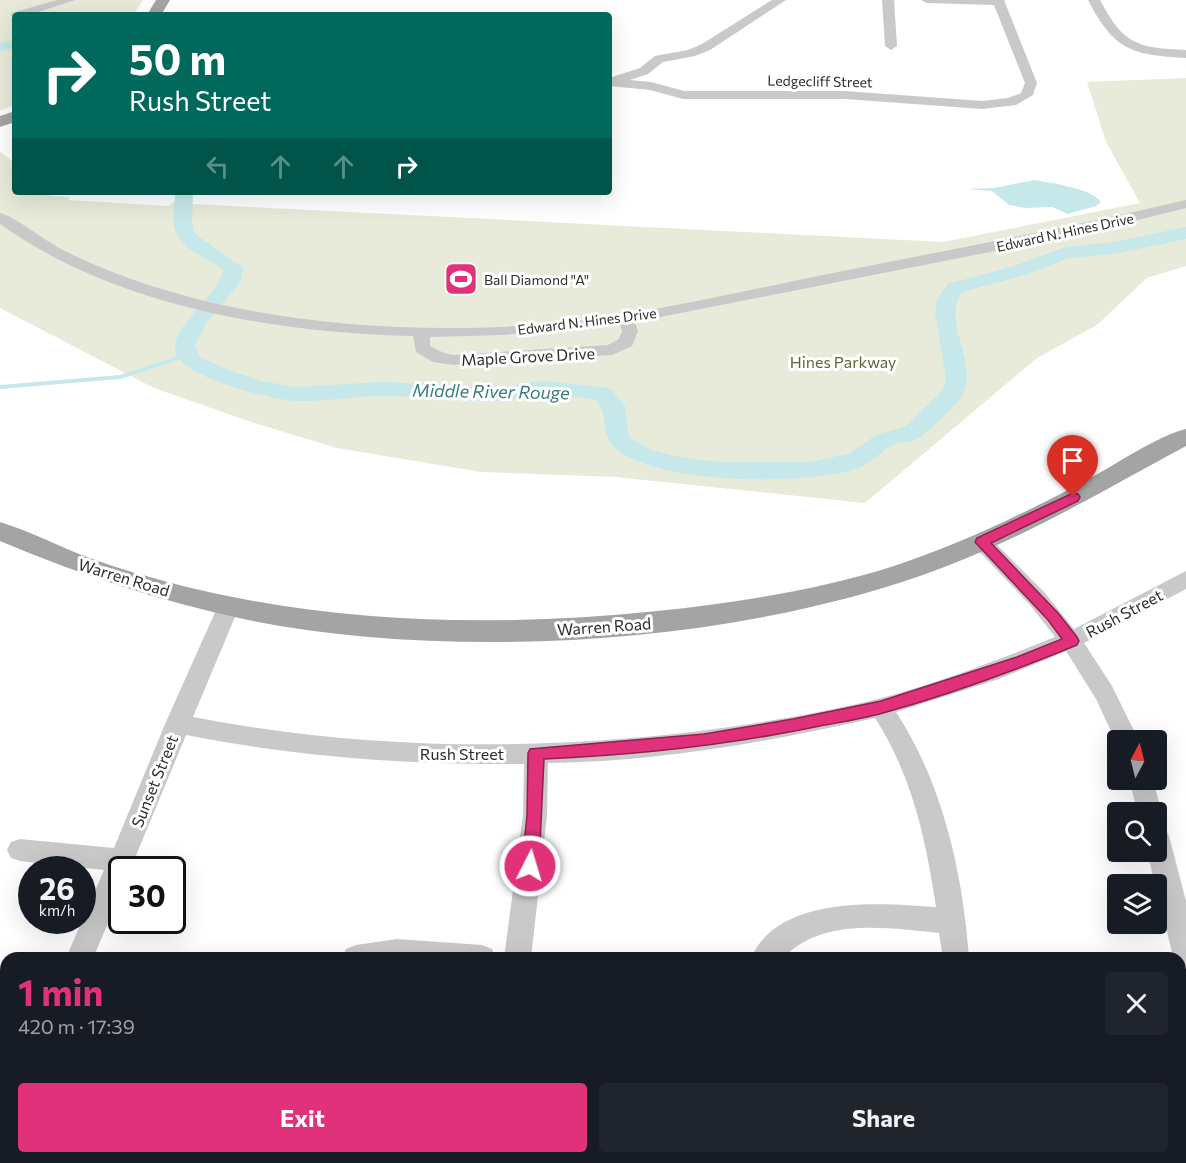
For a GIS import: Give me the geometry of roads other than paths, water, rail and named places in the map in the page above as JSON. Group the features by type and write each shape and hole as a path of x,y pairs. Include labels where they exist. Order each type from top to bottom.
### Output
{"main road":[{"name":"Warren Road","path":"0,531 105,573 229,605 318,620 402,628 509,631 623,625 747,609 813,596 900,573 982,542 1054,508 1186,436"}],"street":[{"path":"22,0 30,11"},
{"path":"27,12 69,0"},
{"path":"612,81 644,71 659,59 691,53 706,47 780,0"},
{"path":"888,0 891,46"},
{"path":"927,0 998,1"},
{"path":"1094,0 1113,33 1137,45 1158,51 1186,54"},
{"name":"Ledgecliff Street","path":"612,82 651,86 683,95 845,95 982,105 1011,102 1029,93 1031,87 998,1"},
{"name":"Edward N. Hines Drive","path":"0,217 42,246 77,264 188,302 317,325 422,332 497,331 626,319 1075,230 1186,204"},
{"name":"Maple Grove Drive","path":"422,332 422,348 439,358 453,360 570,355 612,350 626,342 630,331 626,319"},
{"path":"982,542 1053,617 1071,641 1108,700 1122,730"},
{"name":"Rush Street","path":"177,724 254,738 346,749 468,754 623,749 704,740 793,726 881,708 1022,662 1130,612 1186,579"},
{"name":"Sunset Street","path":"123,856 229,605"},
{"path":"881,708 909,756 928,806 941,856 955,952"},
{"path":"519,952 534,825 536,753"},
{"path":"20,850 108,860"},
{"path":"1163,862 1186,952"},
{"name":"Sunset Street","path":"83,952 108,892"},
{"path":"772,952 790,936 814,924 835,918 870,914 951,921"}],"water":[{"path":"1034,180 1080,190 1096,197 1101,202 1096,206 1068,214 1052,207 1026,208 1009,205 992,191 967,189 994,188"}],"waterway":[{"name":"Middle River Rouge","path":"0,47 12,45"},
{"name":"Middle River Rouge","path":"184,195 185,233 196,245 233,268 231,281 196,323 185,346 187,355 193,362 223,376 258,387 296,394 382,389 504,394 541,388 603,394 614,406 617,435 623,443 643,455 673,464 717,470 809,470 855,460 886,439 912,433 952,394 957,379 945,313 947,299 955,288 1018,271 1066,253 1114,248 1186,233"},
{"path":"0,387 120,377 187,355"}],"place":[{"name":"Ball Diamond \"A\"","path":"461,279"}],"park label":[{"name":"Hines Parkway","path":"843,361"}]}
